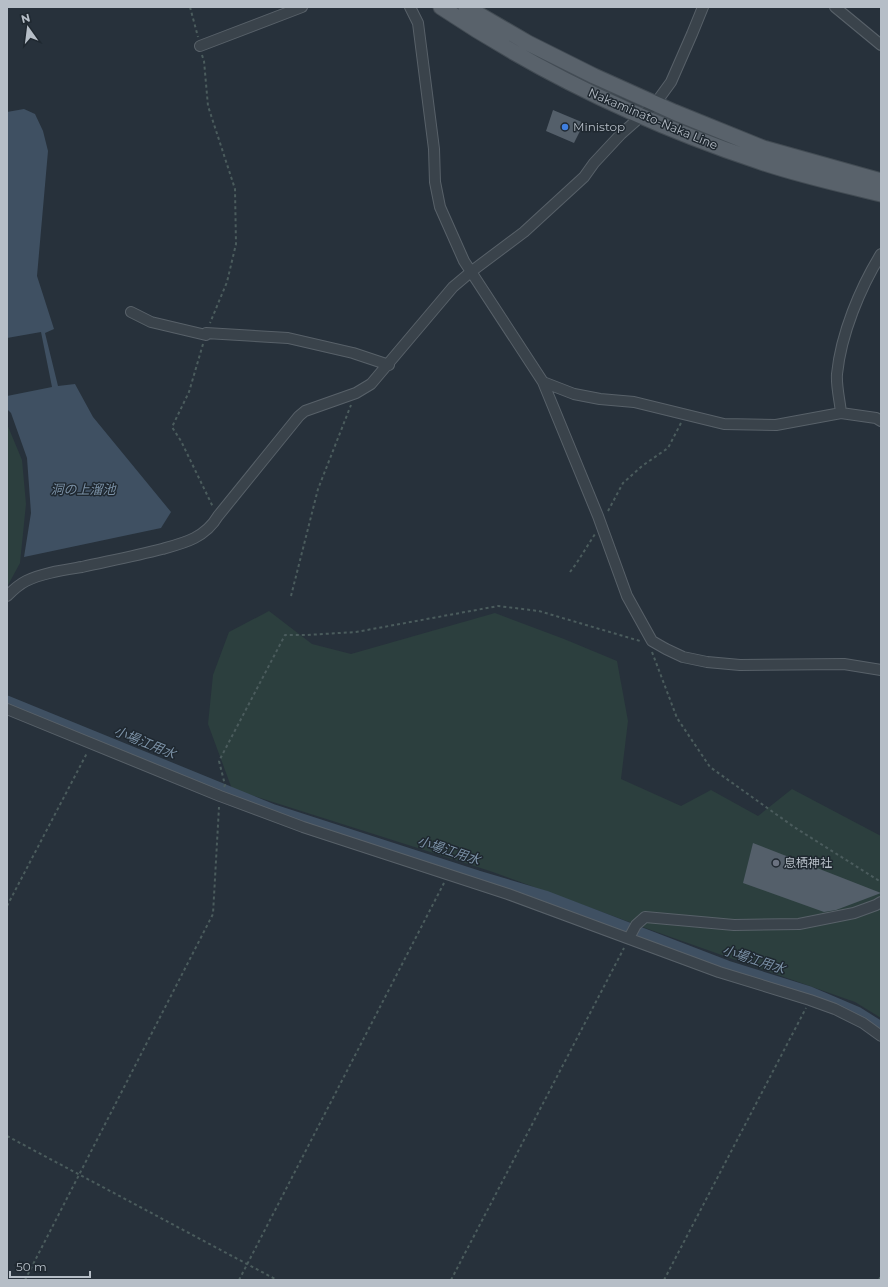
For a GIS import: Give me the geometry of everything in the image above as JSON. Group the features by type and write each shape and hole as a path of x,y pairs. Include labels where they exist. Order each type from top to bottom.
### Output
{"main road":[{"name":"Nakaminato-Naka Line","path":"441,7 470,26 544,68 586,91 619,106 703,141 759,161 800,174 881,194"},
{"name":"Nakaminato-Naka Line","path":"466,7 528,43 655,104 763,148 881,181"}],"street":[{"path":"200,46 302,7"},
{"path":"410,7 418,23 434,149 435,182 440,207 464,261 544,382 601,524 627,596 650,642 683,657 707,662 740,665 844,664 881,670"},
{"path":"7,596 15,587 34,578 59,571 133,556 184,543 200,536 213,524 299,416 305,411 356,393 371,384 389,365 453,288 472,271 524,232 584,177 594,163 641,115 655,104 671,82 703,7"},
{"path":"835,7 881,45"},
{"path":"841,413 837,375 840,358 850,320 870,273 881,254"},
{"path":"131,312 151,322 206,334 288,338 353,353 389,365"},
{"path":"544,382 574,394 600,399 634,402 724,424 776,425 841,413 876,418 881,421"},
{"path":"7,710 220,796 303,827 633,932 719,972 810,1000 842,1013 862,1023 881,1036"},
{"path":"633,932 645,917 734,925 799,924 854,913 881,902"}],"path":[{"path":"190,7 204,61 208,106 235,189 236,244 226,282 206,334 196,373 189,392 172,427 182,441 218,516"},
{"path":"291,596 318,489 356,393"},
{"path":"570,572 601,524 623,483 642,466 668,448 686,415"},
{"path":"225,786 219,761 286,635 356,632 498,606 539,611 650,642 677,718 710,767 794,827 881,882"},
{"path":"7,906 92,744"},
{"path":"25,1280 213,914 220,796"},
{"path":"239,1280 449,874"},
{"path":"451,1280 633,932"},
{"path":"664,1280 810,1000"},
{"path":"7,1136 277,1280"},
{"path":"879,1280 881,1276"}],"green space":[{"path":"7,424 22,460 26,504 20,563 7,587"},
{"path":"269,611 312,644 351,654 495,613 617,661 628,721 621,779 681,806 711,790 758,816 792,789 881,836 881,1018 855,1002 490,871 232,789 208,724 213,675 229,632"}],"water":[{"name":"洞の上溜池","path":"24,109 35,114 43,131 48,151 37,276 54,329 45,333 58,386 75,384 93,417 171,512 161,528 24,557 31,513 27,458 11,413 7,409 7,396 52,387 41,332 7,338 7,112"}],"building":[{"name":"Ministop","path":"553,110 584,123 574,143 546,131"},
{"name":"息栖神社","path":"753,843 881,893 836,910 824,912 743,883"}],"waterway":[{"name":"小場江用水","path":"7,701 274,810 478,876 545,896 727,966 810,992 857,1012 881,1027"}],"place":[{"name":"Ministop","path":"565,127"},
{"name":"息栖神社","path":"776,863"}]}
